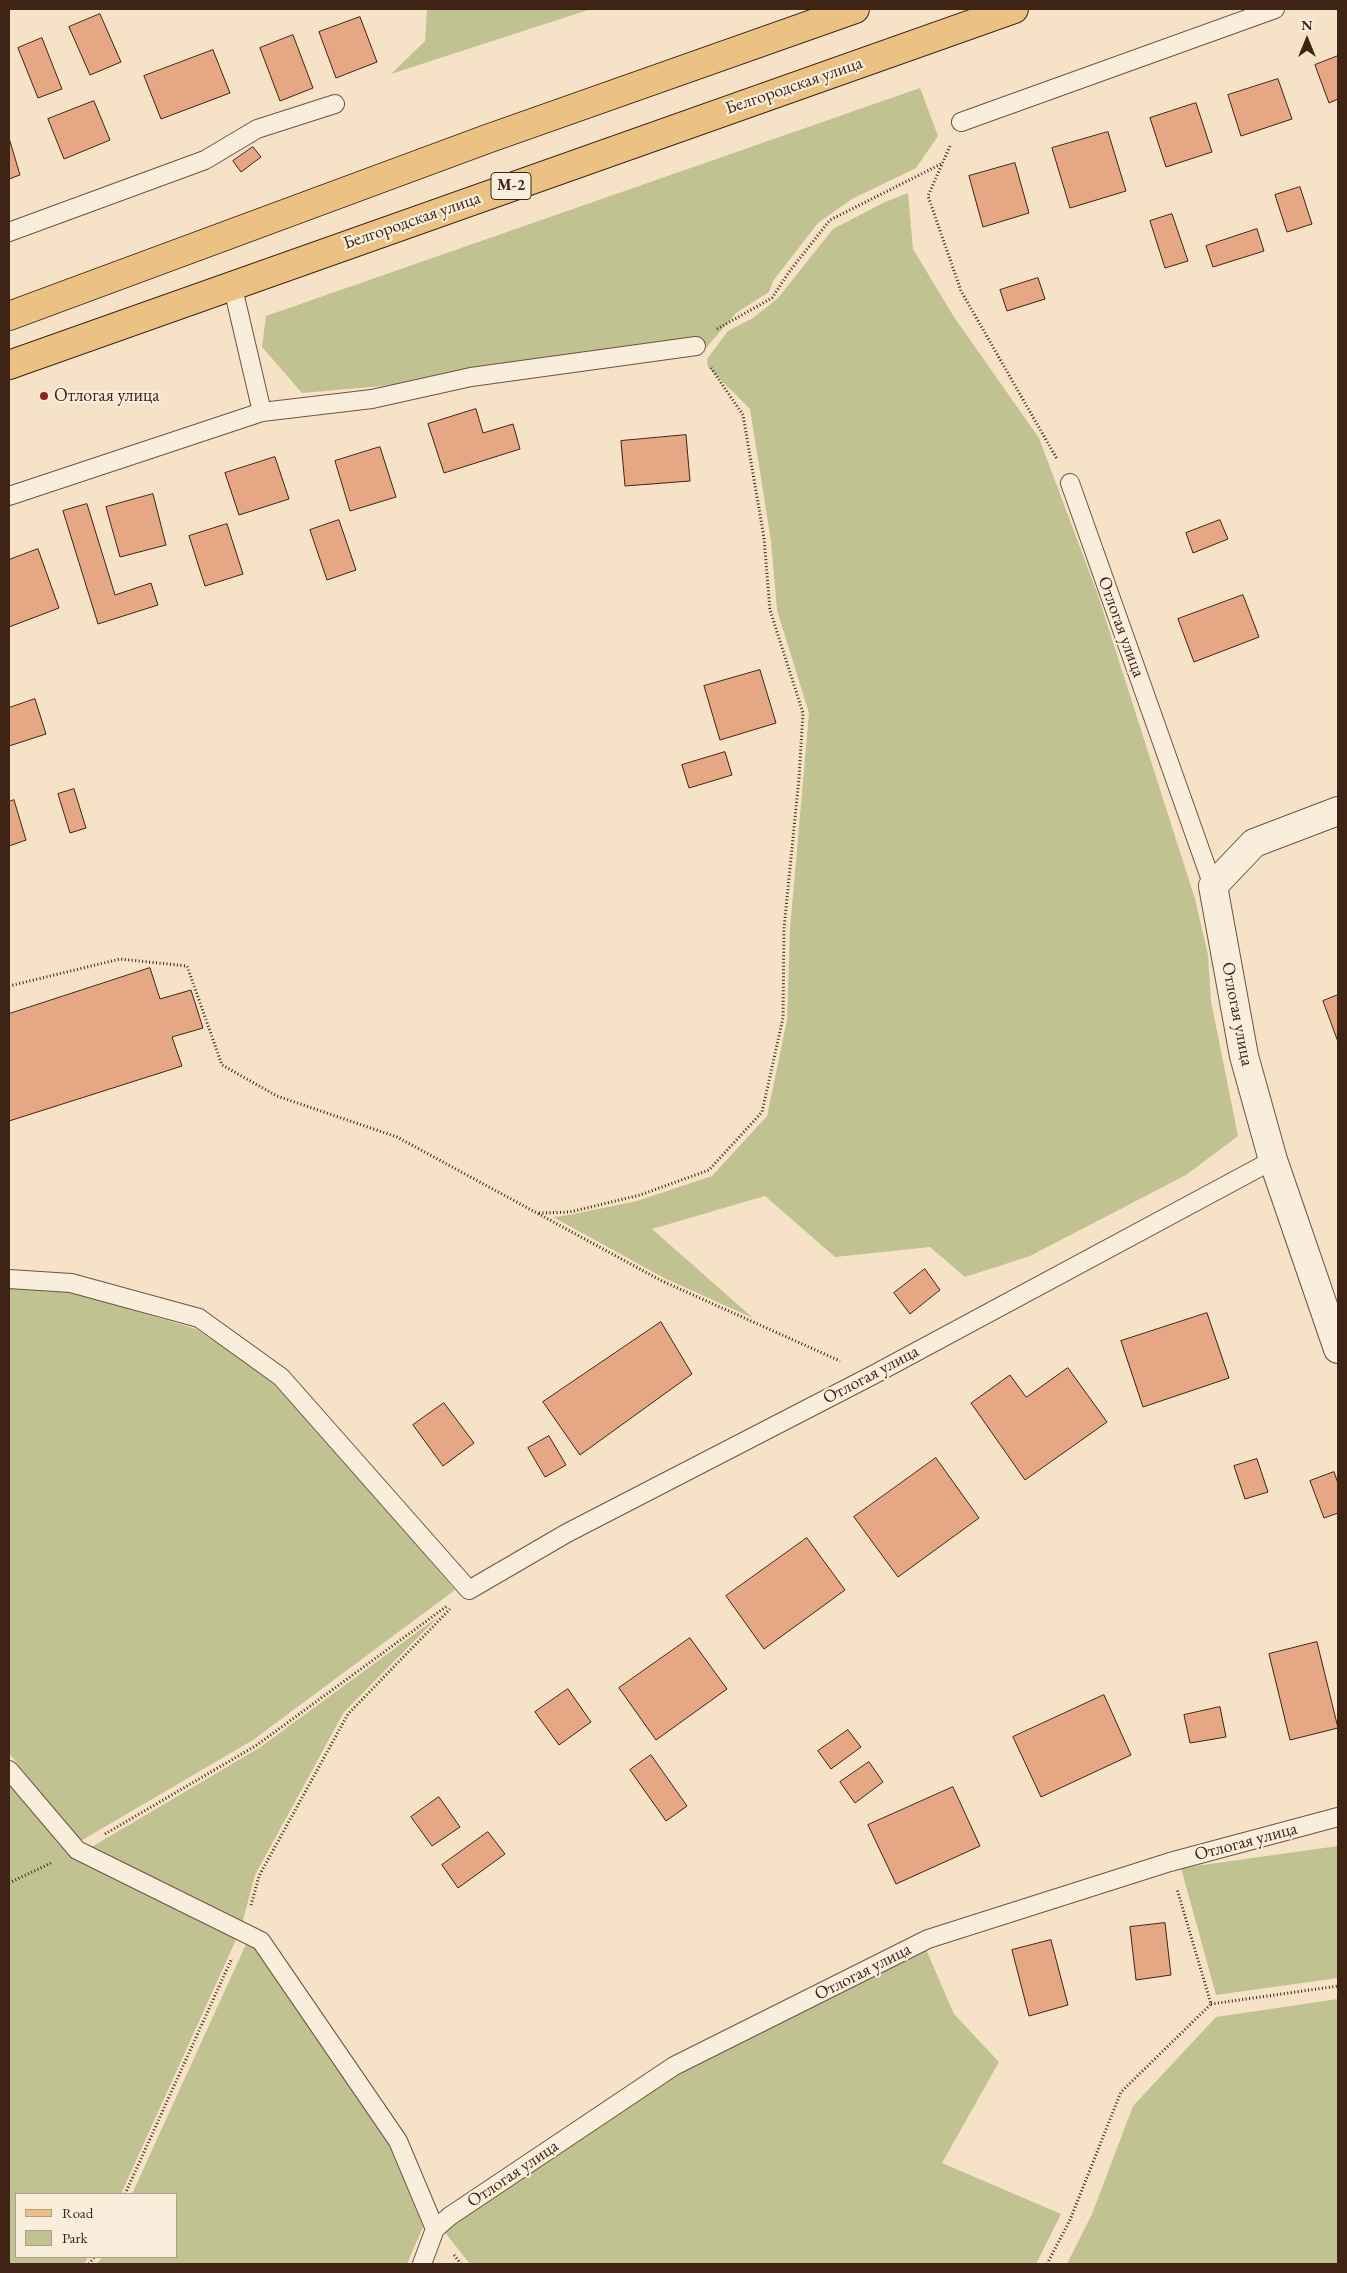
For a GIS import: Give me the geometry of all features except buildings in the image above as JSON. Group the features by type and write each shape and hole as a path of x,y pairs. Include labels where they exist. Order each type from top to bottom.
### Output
{"main road":[{"path":"9,316 496,136 855,9"},
{"name":"Белгородская улица","path":"9,366 232,284 1014,9"}],"street":[{"path":"1213,886 1254,843 1338,811"},
{"name":"Отлогая улица","path":"1213,886 1244,1056 1273,1160 1338,1349"}],"lane":[{"path":"961,122 1275,9"},
{"path":"9,232 205,160 257,129 335,104"},
{"path":"232,284 262,412"},
{"path":"9,496 262,412 372,399 471,377 696,346"},
{"name":"Отлогая улица","path":"1070,483 1213,886"},
{"name":"Отлогая улица","path":"468,1590 567,1533 873,1375 1273,1160"},
{"path":"9,1279 71,1283 199,1318 281,1377 468,1590"},
{"path":"9,1770 77,1850 261,1941 398,2141 435,2229 422,2264"},
{"name":"Отлогая улица","path":"435,2229 450,2216 674,2066 928,1939 1170,1862 1338,1818"}],"path":[{"path":"961,122 928,196 962,291 1070,483"},
{"path":"538,1213 570,1212 640,1195 709,1170 762,1112 783,1018 784,928 799,778 803,713 770,610 764,538 743,415 696,346 715,330 772,298 789,272 830,220 943,163"},
{"path":"9,986 120,959 187,966 222,1065 277,1096 397,1137 662,1281 873,1375"},
{"path":"9,1883 77,1850 257,1744 468,1590"},
{"path":"125,2193 244,1932 259,1876 348,1714 468,1590"},
{"path":"1170,1862 1211,2004"},
{"path":"1047,2264 1070,2220 1121,2092 1211,2004 1338,1986"}],"green space":[{"path":"427,9 591,9 391,74 425,41"},
{"path":"920,88 938,136 916,168 852,199 818,223 773,281 769,292 736,313 699,356 619,355 417,383 302,393 262,347 266,316"},
{"path":"908,193 913,249 954,317 1039,438 1098,595 1195,899 1208,955 1211,1001 1238,1136 1186,1175 1030,1256 965,1277 930,1247 835,1257 765,1196 652,1229 753,1318 664,1278 553,1217 637,1201 712,1176 767,1116 787,1020 790,929 809,713 777,610 771,541 750,409 708,367 707,359 728,331 753,318 778,298 833,229 885,202"},
{"path":"9,1287 68,1291 196,1329 277,1382 455,1590 253,1740 79,1842 9,1753"},
{"path":"439,1616 344,1712 255,1875 242,1924 88,1849 259,1748"},
{"path":"9,1781 75,1854 239,1933 121,2193 15,2193 15,2258 87,2258 84,2264 9,2264"},
{"path":"1338,1846 1338,1978 1216,1995 1181,1868"},
{"path":"247,1942 258,1948 389,2145 423,2227 407,2264 97,2264 101,2258 178,2258 178,2193 132,2193"},
{"path":"925,1947 954,2014 999,2062 942,2163 1061,2214 1036,2264 470,2264 443,2230 679,2070"},
{"path":"1338,1999 1338,2264 1067,2264 1092,2214 1133,2106 1216,2017"}],"place":[{"name":"Отлогая улица","path":"44,396"}]}
